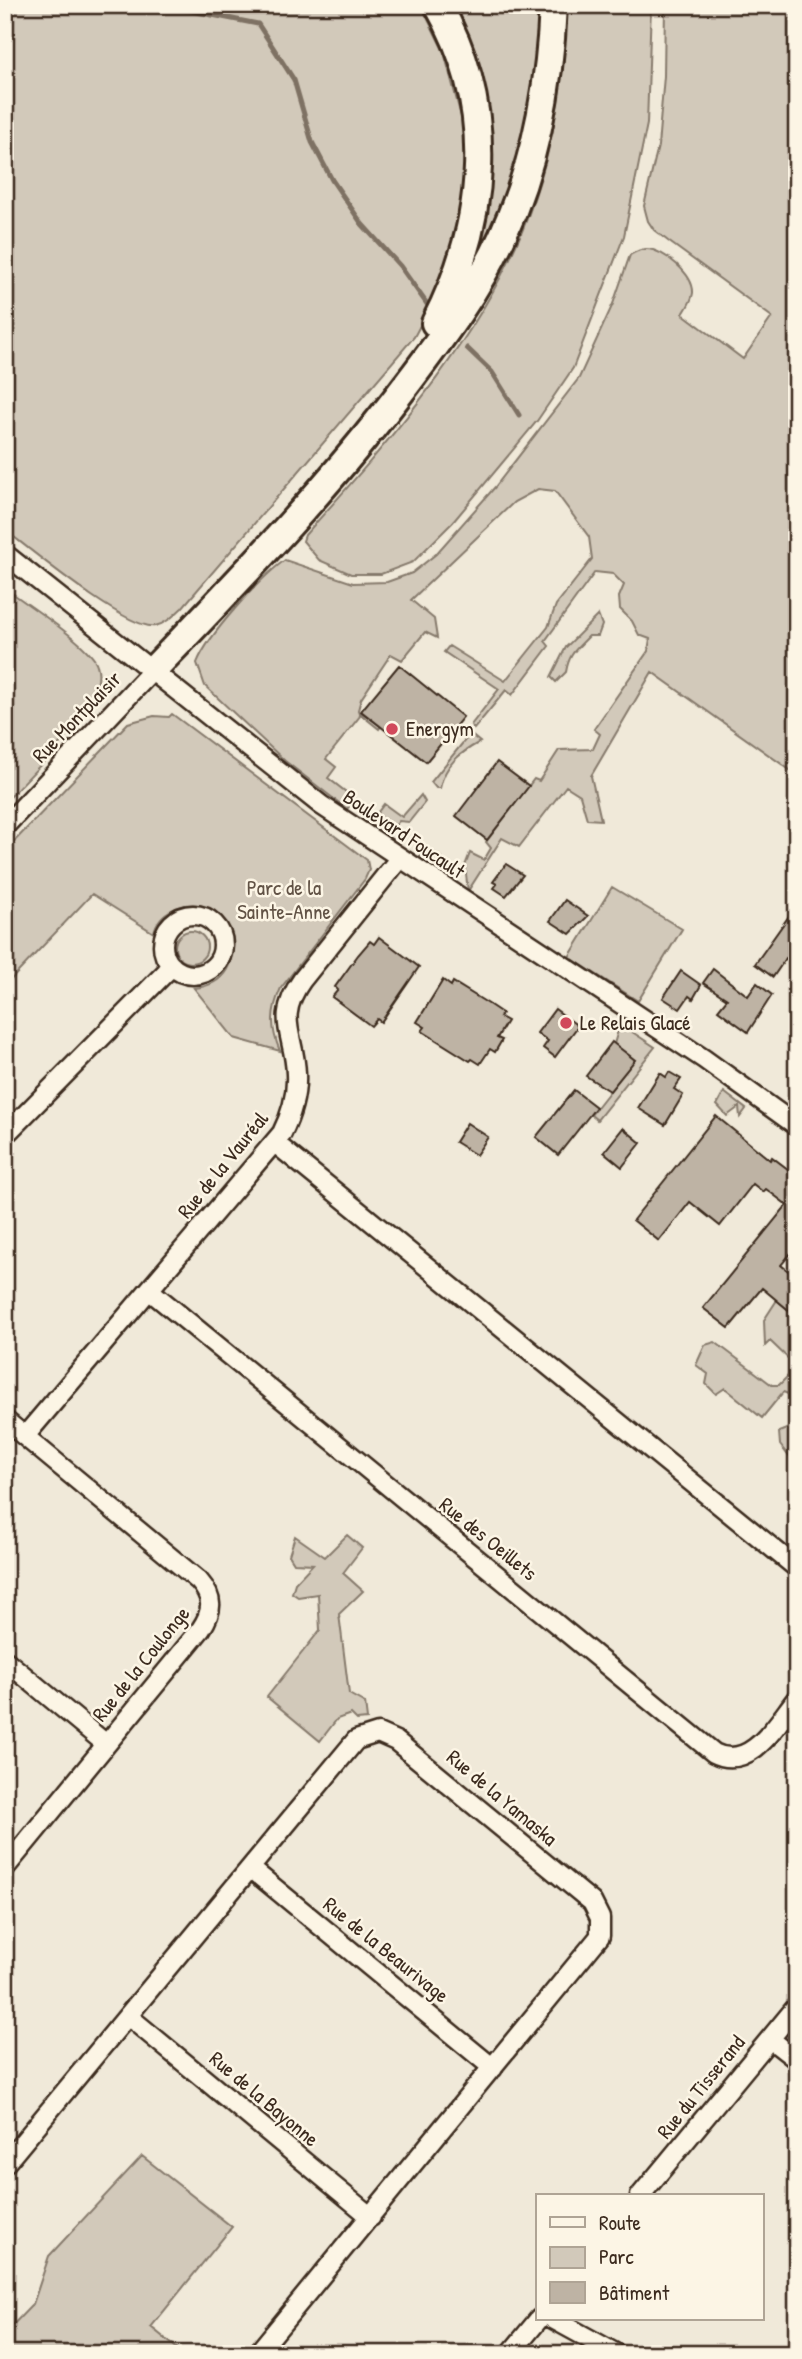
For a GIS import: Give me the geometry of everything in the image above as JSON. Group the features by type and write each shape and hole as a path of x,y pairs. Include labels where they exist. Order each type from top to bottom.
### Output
{"highway":[{"path":"395,400 454,284 469,241 477,201 478,149 470,91 456,43 438,5"},
{"path":"153,670 348,461 479,282 510,219 532,152 542,110 554,5"}],"street":[{"name":"Boulevard Foucault","path":"5,554 285,778 399,859 704,1059 797,1126"},
{"name":"Rue Montplaisir","path":"5,826 153,670"},
{"name":"Rue de la Vauréal","path":"25,1436 275,1143 287,1124 295,1090 296,1074 286,1030 290,999 302,980 399,859"},
{"path":"5,1135 172,966"},
{"path":"275,1143 797,1569"},
{"name":"Rue des Oeillets","path":"149,1290 714,1753 736,1758 749,1753 797,1698"},
{"name":"Rue de la Coulonge","path":"5,1420 190,1573 210,1596 210,1612 201,1629 5,1868"},
{"path":"5,1660 106,1744"},
{"name":"Rue de la Yamaska","path":"5,2164 355,1740 371,1733 383,1734 402,1745 592,1902 600,1918 600,1936 257,2354"},
{"name":"Rue de la Beaurivage","path":"250,1868 493,2068"},
{"name":"Rue du Tisserand","path":"642,2194 797,2006"},
{"name":"Rue de la Bayonne","path":"128,2017 371,2217"},
{"path":"770,2039 797,2060"},
{"path":"510,2354 538,2320"},
{"path":"555,2320 617,2354"}],"green space":[{"path":"5,5 421,5 444,52 463,124 467,202 435,297 414,337 182,608 155,626 142,624 102,603 5,530"},
{"path":"449,5 543,5 537,82 514,189 467,286 483,226 487,195"},
{"path":"567,5 651,5 647,124 624,236 573,368 537,421 453,522 413,562 381,574 351,574 319,560 303,541 305,535 372,459 437,378 493,291 516,246 534,199 553,128 564,54"},
{"path":"665,5 797,5 797,775 652,672 591,776 601,820 587,819 580,795 566,786 519,847 502,838 468,891 465,866 470,853 484,860 491,848 486,842 534,779 539,781 559,750 593,749 600,734 594,729 648,651 650,639 639,635 632,621 620,609 619,597 624,585 613,574 595,572 545,641 549,646 512,695 506,690 474,729 471,725 499,689 444,652 449,646 505,681 548,627 556,605 592,559 589,537 555,491 538,489 514,502 411,600 434,619 437,638 425,632 402,660 391,654 361,699 358,710 381,726 379,729 359,713 360,716 326,759 336,767 328,778 355,799 347,809 285,761 205,686 197,663 212,638 236,608 285,560 353,583 387,582 412,573 436,554 495,487 579,378 613,304 630,255 644,249 653,250 677,264 689,279 693,293 683,314 743,359 772,317 654,230 644,206 658,146 664,76"},
{"path":"5,588 87,650 94,659 99,675 94,694 68,735 5,803"},
{"path":"598,615 602,625 598,636 589,636 577,649 569,660 566,672 556,682 551,677 566,647"},
{"name":"Parc de la Sainte-Anne","path":"172,714 367,860 369,870 365,879 281,988 273,1019 280,1051 234,1038 194,988 215,982 227,969 232,954 230,936 222,921 210,910 193,905 167,913 158,922 154,933 92,894 5,986 5,851 128,723 154,716 169,717"},
{"path":"470,734 480,742 454,760 440,788 436,788 431,782"},
{"path":"421,795 425,802 409,822 399,821 391,831 377,822 390,833 386,837 369,824 384,804 402,817"},
{"path":"424,851 441,857 444,864 443,874 418,858"},
{"path":"612,887 682,929 638,1001 569,957"},
{"path":"191,931 203,935 207,947 203,959 191,963 179,959 175,947 179,935"},
{"path":"620,1024 655,1047 597,1120 591,1115 634,1060 614,1044"},
{"path":"724,1092 746,1109 740,1117 739,1107 727,1116 717,1105"},
{"path":"777,1300 797,1317 797,1367 770,1341 765,1346 764,1320"},
{"path":"715,1342 772,1385 779,1385 797,1367 797,1390 791,1395 783,1392 762,1418 725,1388 716,1394 706,1384 708,1374 696,1365 705,1345"},
{"path":"789,1428 797,1435 797,1467 780,1445 779,1432"},
{"path":"347,1535 362,1548 343,1573 363,1591 339,1614 349,1694 365,1703 367,1719 357,1720 351,1714 337,1719 320,1741 267,1697 320,1630 318,1594 298,1597 292,1593 295,1583 313,1564 294,1563 289,1555 295,1536 325,1557"},
{"path":"142,2156 232,2227 151,2327 184,2354 5,2354 5,2333 33,2304 49,2256"}],"building":[{"path":"399,665 463,717 426,762 361,711"},
{"path":"497,762 529,786 487,840 456,816"},
{"path":"506,864 523,875 506,896 494,888 497,884 493,882"},
{"path":"565,900 588,916 570,934 550,921"},
{"path":"789,916 797,922 797,965 786,958 773,977 755,964"},
{"path":"379,937 419,967 381,1022 377,1019 371,1026 332,997 338,990 335,987 358,955 370,941 374,944"},
{"path":"713,969 748,996 757,983 772,995 748,1032 718,1010 727,999 703,983"},
{"path":"681,971 701,985 693,999 689,996 680,1009 663,998"},
{"path":"443,980 451,986 453,982 487,1003 502,1013 500,1017 507,1021 497,1038 502,1040 495,1052 490,1049 480,1064 472,1059 470,1061 422,1031 425,1027 417,1022"},
{"path":"555,1009 578,1026 555,1057 543,1048 548,1041 537,1033"},
{"path":"612,1042 635,1060 610,1091 586,1076"},
{"path":"669,1072 681,1079 674,1089 683,1095 665,1125 638,1108 660,1073 666,1077"},
{"path":"574,1090 596,1107 558,1155 536,1137"},
{"path":"716,1116 770,1160 772,1157 797,1176 797,1246 781,1265 797,1278 797,1317 762,1288 729,1328 703,1308 787,1205 766,1189 763,1192 753,1184 720,1226 690,1202 659,1241 633,1220"},
{"path":"467,1123 488,1137 476,1155 455,1142"},
{"path":"623,1128 641,1143 622,1167 604,1152"}],"waterway":[{"path":"161,5 258,24 294,80 312,142 332,180 362,224 400,266 427,304"},
{"path":"467,348 492,372 519,415"}],"place":[{"name":"Energym","path":"392,729"},
{"name":"Le Relais Glacé","path":"566,1023"}]}
